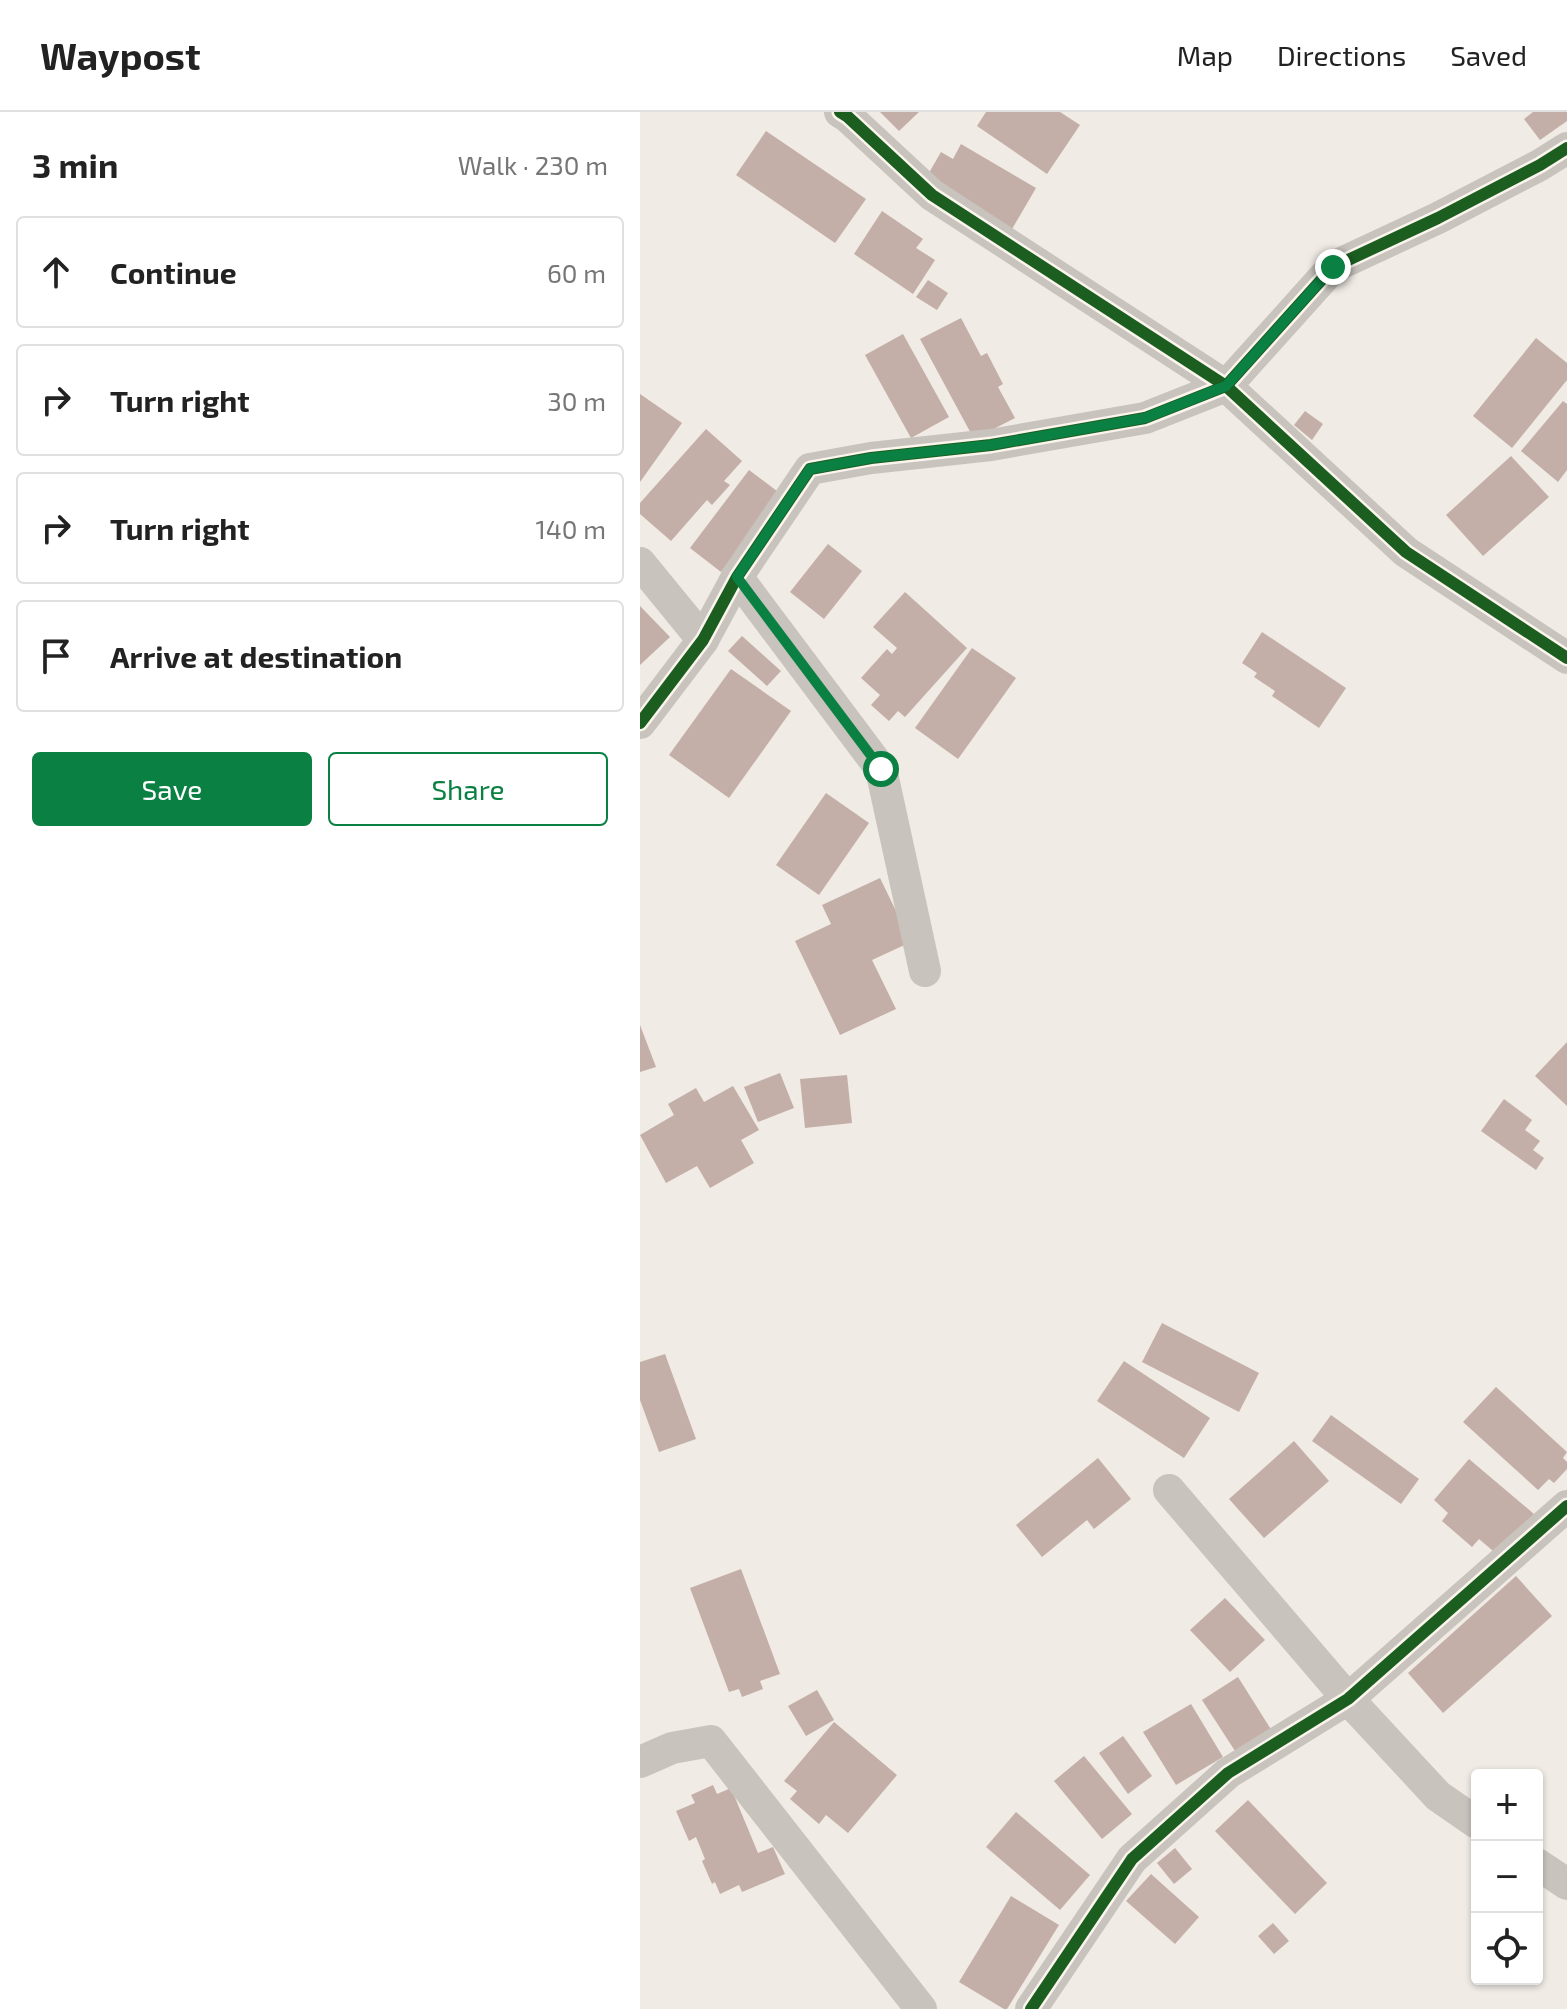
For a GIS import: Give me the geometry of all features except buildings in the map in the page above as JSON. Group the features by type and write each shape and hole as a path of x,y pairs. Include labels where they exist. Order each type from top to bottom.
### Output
{"street":[{"path":"840,112 932,195 1226,386 1406,552 1567,658"},
{"path":"640,723 703,640 737,577 810,469 871,458 991,445 1145,418 1226,386 1333,267 1438,218 1567,148"},
{"path":"640,563 703,640"},
{"path":"737,577 881,769 925,971"},
{"path":"1169,1490 1348,1699 1438,1796 1471,1819"},
{"path":"1031,2009 1132,1859 1228,1773 1348,1699 1567,1506"},
{"path":"640,1762 672,1748 711,1741 921,2009"},
{"path":"1543,1868 1567,1884"}],"cycle path":[{"path":"840,112 932,195 1226,386 1406,552 1567,658"},
{"path":"640,723 703,640 737,577 810,469 871,458 991,445 1145,418 1226,386 1333,267 1438,218 1567,148"},
{"path":"1031,2009 1132,1859 1228,1773 1348,1699 1567,1506"}],"route":[{"path":"881,769 737,577 810,469 871,458 991,445 1145,418 1226,386 1333,267"}]}
